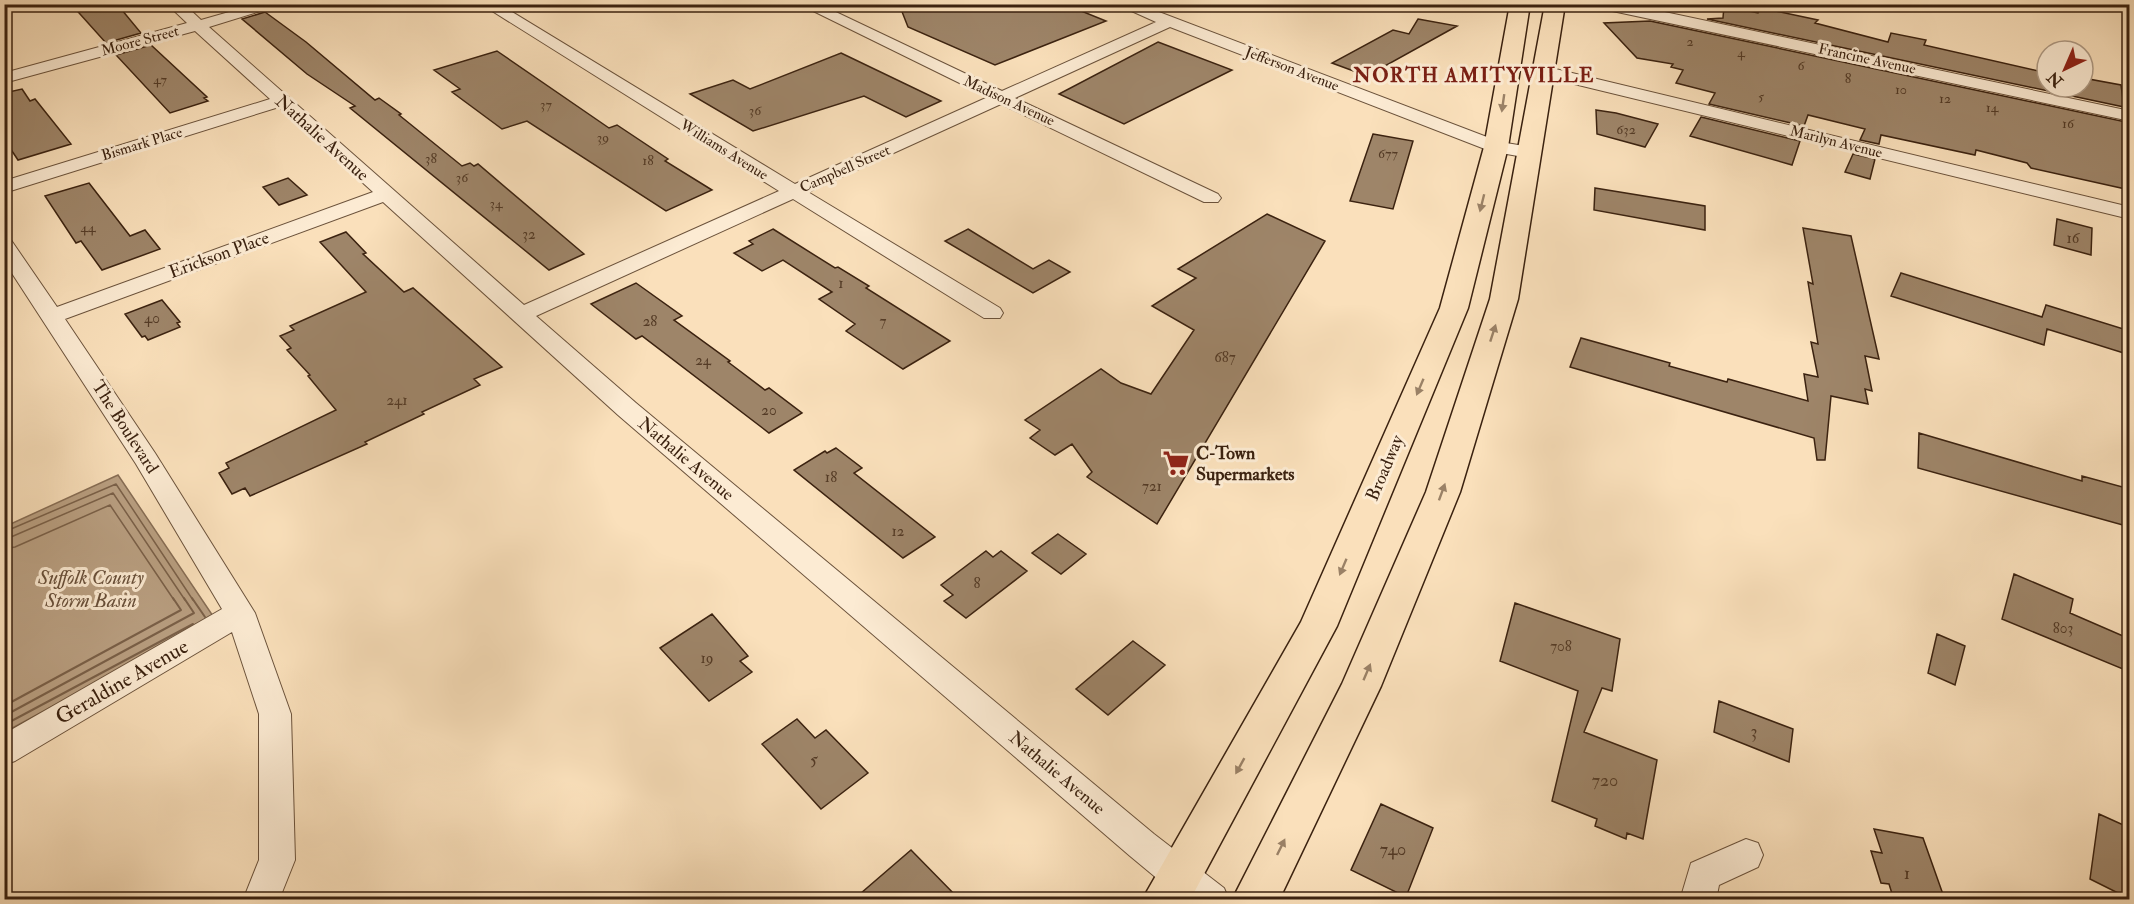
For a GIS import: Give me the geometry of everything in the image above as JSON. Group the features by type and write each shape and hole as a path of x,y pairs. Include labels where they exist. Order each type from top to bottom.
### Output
{"main road":[{"name":"Broadway","path":"1185,891 1318,626 1461,287 1496,147 1520,4"},
{"path":"1541,4 1535,31 1537,37 1547,43"},
{"path":"1255,900 1361,686 1443,492 1504,300 1555,4"},
{"path":"1461,287 1504,300"}],"street":[{"name":"Nathalie Avenue","path":"174,4 627,409 1185,891"},
{"name":"Moore Street","path":"4,78 276,4"},
{"name":"Williams Avenue","path":"489,4 992,313"},
{"name":"Madison Avenue","path":"806,4 1211,198"},
{"name":"Jefferson Avenue","path":"1123,4 1496,147 1529,152"},
{"name":"Francine Avenue","path":"1603,4 2130,116"},
{"name":"Campbell Street","path":"520,315 1169,22"},
{"name":"Marilyn Avenue","path":"1542,71 2130,213"},
{"name":"Bismark Place","path":"4,187 280,101"},
{"name":"Erickson Place","path":"52,316 386,194"},
{"name":"The Boulevard","path":"4,244 158,477 240,613 275,714 277,860 261,900"},
{"name":"Geraldine Avenue","path":"4,751 240,613"},
{"path":"1698,900 1704,875 1746,855"}],"water":[{"name":"Suffolk County Storm Basin","path":"118,475 215,619 5,732 4,527"}],"building":[{"path":"71,4 117,4 141,33 106,43"},
{"path":"899,4 1064,4 1106,21 995,65 908,27"},
{"path":"1724,6 1758,13 1761,8 1818,20 1815,23 1888,42 1891,33 1926,40 1924,45 2035,70 2035,88 1707,19 1723,18"},
{"path":"265,12 306,42 375,100 379,98 401,114 399,115 462,166 470,163 474,166 478,164 584,254 549,270 350,108 355,106 307,74 242,19"},
{"path":"1418,19 1457,26 1367,76 1332,63 1393,30 1409,34"},
{"path":"1650,21 2126,122 2130,190 2031,168 2027,163 1976,150 1975,155 1881,135 1879,144 1860,140 1865,129 1808,115 1804,126 1709,104 1715,93 1676,83 1683,70 1671,67 1673,64 1637,58 1604,23"},
{"path":"1158,42 1232,70 1124,124 1059,94"},
{"path":"151,45 207,97 204,98 208,101 170,113 116,55"},
{"path":"497,51 609,128 617,125 668,159 665,161 712,190 666,211 527,121 502,129 452,92 460,89 434,70"},
{"path":"841,53 941,101 906,117 864,96 753,131 690,94 733,80 750,89"},
{"path":"2095,80 2121,85 2124,107 2086,99 2095,99"},
{"path":"22,89 30,101 35,99 71,144 18,160 4,139 4,93"},
{"path":"1596,110 1658,124 1645,147 1597,134"},
{"path":"1701,117 1800,141 1792,165 1690,136"},
{"path":"1373,134 1413,141 1393,209 1350,201"},
{"path":"1853,154 1875,159 1870,179 1845,172"},
{"path":"288,178 307,195 279,205 263,187"},
{"path":"89,183 130,236 145,230 160,249 102,270 81,241 76,243 45,196"},
{"path":"1595,188 1705,206 1705,230 1594,210"},
{"path":"1267,214 1325,241 1157,524 1087,477 1092,472 1072,444 1055,455 1030,438 1040,430 1025,420 1101,369 1121,383 1151,394 1194,330 1152,306 1196,278 1178,269"},
{"path":"2057,219 2092,228 2091,255 2054,245"},
{"path":"1803,228 1851,236 1879,359 1865,356 1872,391 1865,389 1868,404 1831,396 1825,460 1817,460 1814,438 1570,367 1581,338 1670,363 1669,366 1808,401 1804,374 1818,377 1811,342 1818,344 1808,282 1813,284"},
{"path":"773,229 835,268 838,267 869,286 866,288 950,341 903,369 846,331 855,324 819,299 832,292 783,260 762,271 734,253 753,244 749,241"},
{"path":"968,229 1033,269 1049,260 1070,272 1033,293 945,241"},
{"path":"346,232 366,253 363,254 404,292 413,288 502,367 474,379 480,385 422,412 424,414 365,442 367,444 250,496 245,488 232,494 219,473 229,468 226,463 336,410 308,376 310,375 287,350 291,348 280,336 294,330 290,326 366,292 320,242"},
{"path":"1901,273 2042,317 2046,305 2130,331 2130,355 2047,329 2044,345 1891,296"},
{"path":"636,283 682,316 674,320 765,390 769,388 802,413 769,433 642,336 636,339 591,304"},
{"path":"162,300 180,322 177,323 180,327 148,340 145,336 142,337 125,314"},
{"path":"1919,433 2082,481 2082,476 2130,489 2130,527 1918,468"},
{"path":"836,448 862,468 854,473 935,537 903,558 794,470 825,451 827,453"},
{"path":"1058,534 1086,554 1061,574 1032,553"},
{"path":"986,551 993,557 1001,551 1027,571 966,618 944,601 953,595 941,585"},
{"path":"2014,574 2073,599 2070,613 2130,639 2130,672 2002,619"},
{"path":"1515,603 1620,639 1612,691 1602,688 1584,732 1657,760 1643,839 1627,833 1626,839 1595,826 1597,819 1552,801 1578,691 1500,661"},
{"path":"712,614 748,656 740,661 752,672 709,701 660,648"},
{"path":"1937,634 1965,646 1955,685 1928,673"},
{"path":"1133,641 1165,665 1108,715 1076,689"},
{"path":"1719,701 1793,729 1789,762 1714,732"},
{"path":"797,719 815,738 826,730 868,773 821,809 762,744"},
{"path":"1381,804 1433,828 1406,897 1351,870"},
{"path":"2099,814 2130,828 2130,899 2090,879"},
{"path":"1874,829 1923,838 1945,900 1894,900 1889,884 1881,883 1871,851 1882,853"},
{"path":"911,850 960,900 853,900"}],"place":[{"name":"C‑Town Supermarkets","path":"1176,463"}],"district":[{"name":"NORTH AMITYVILLE","path":"1474,75"}]}
